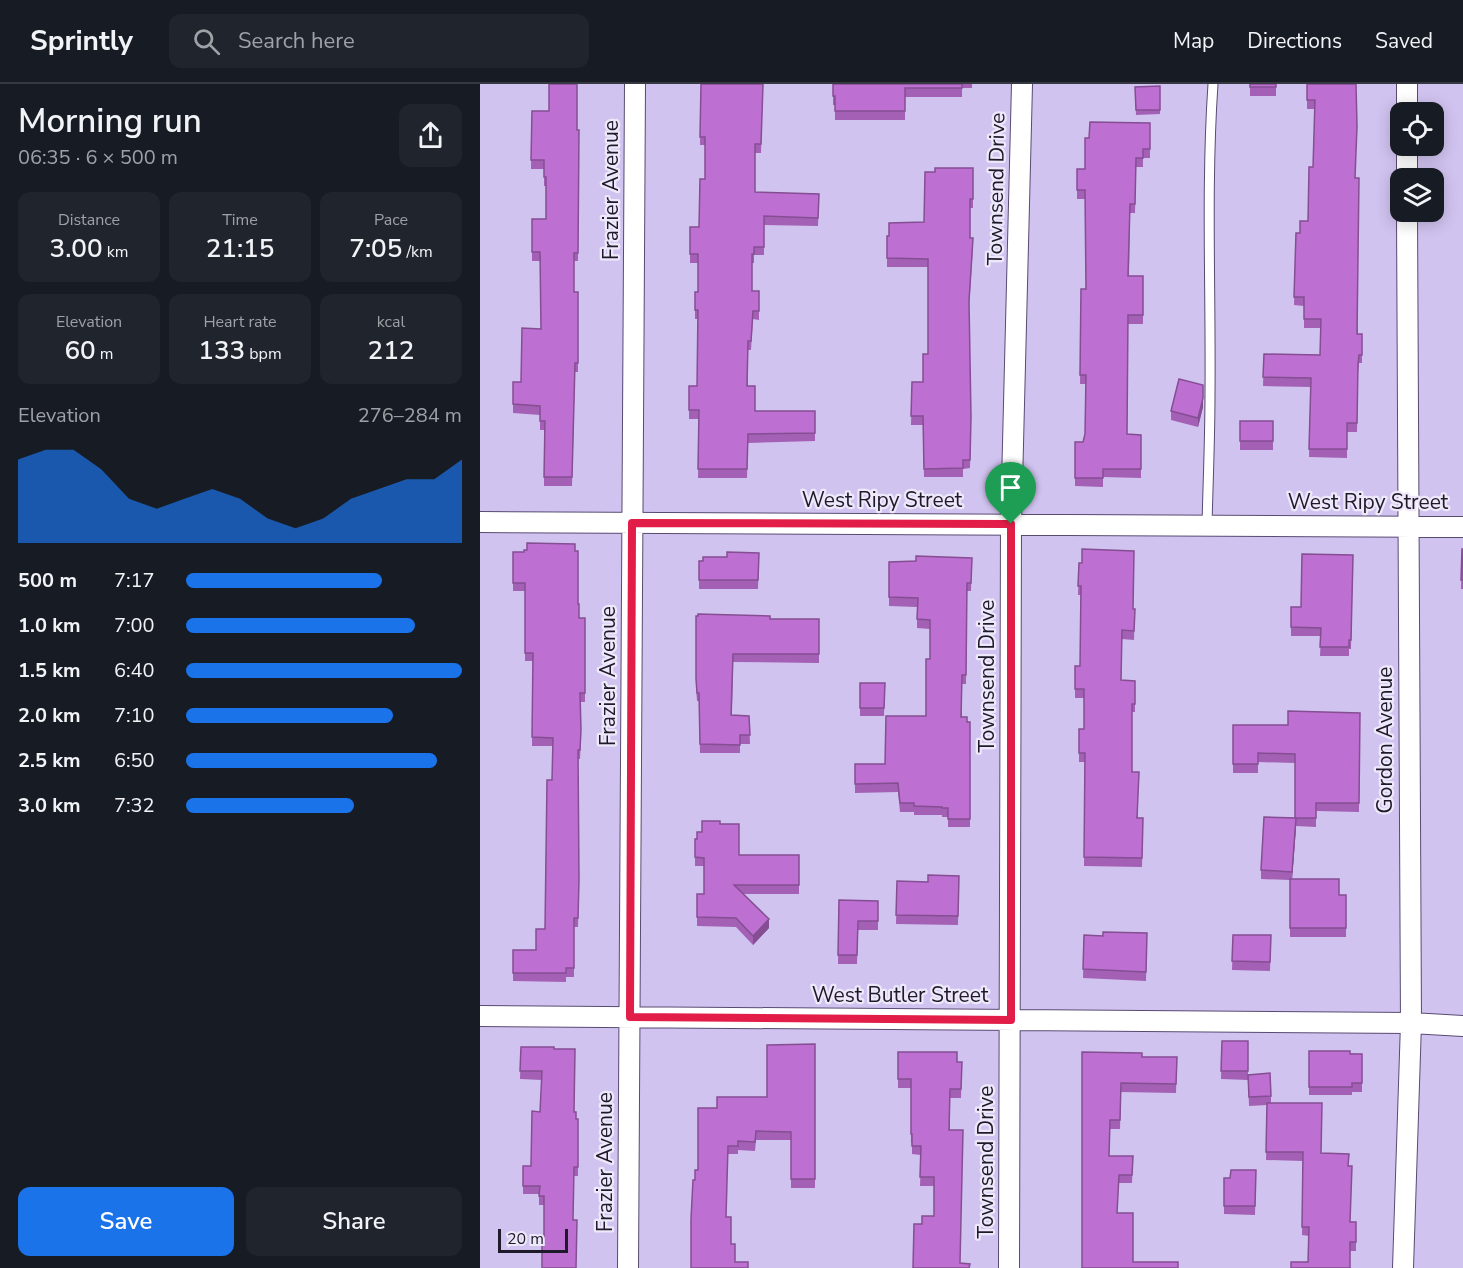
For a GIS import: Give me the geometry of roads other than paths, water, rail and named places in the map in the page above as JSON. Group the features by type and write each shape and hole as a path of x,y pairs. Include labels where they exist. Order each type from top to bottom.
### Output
{"street":[{"name":"Frazier Avenue","path":"628,1268 635,84"},
{"name":"Townsend Drive","path":"1009,1268 1011,524 1022,84"},
{"path":"1407,84 1407,102"},
{"name":"Gordon Avenue","path":"1403,1268 1411,1023 1407,222"},
{"name":"West Ripy Street","path":"480,522 1463,527"},
{"name":"West Butler Street","path":"480,1016 1411,1023 1463,1026"}],"lane":[{"path":"1207,526 1210,393 1209,159 1213,84"}]}
